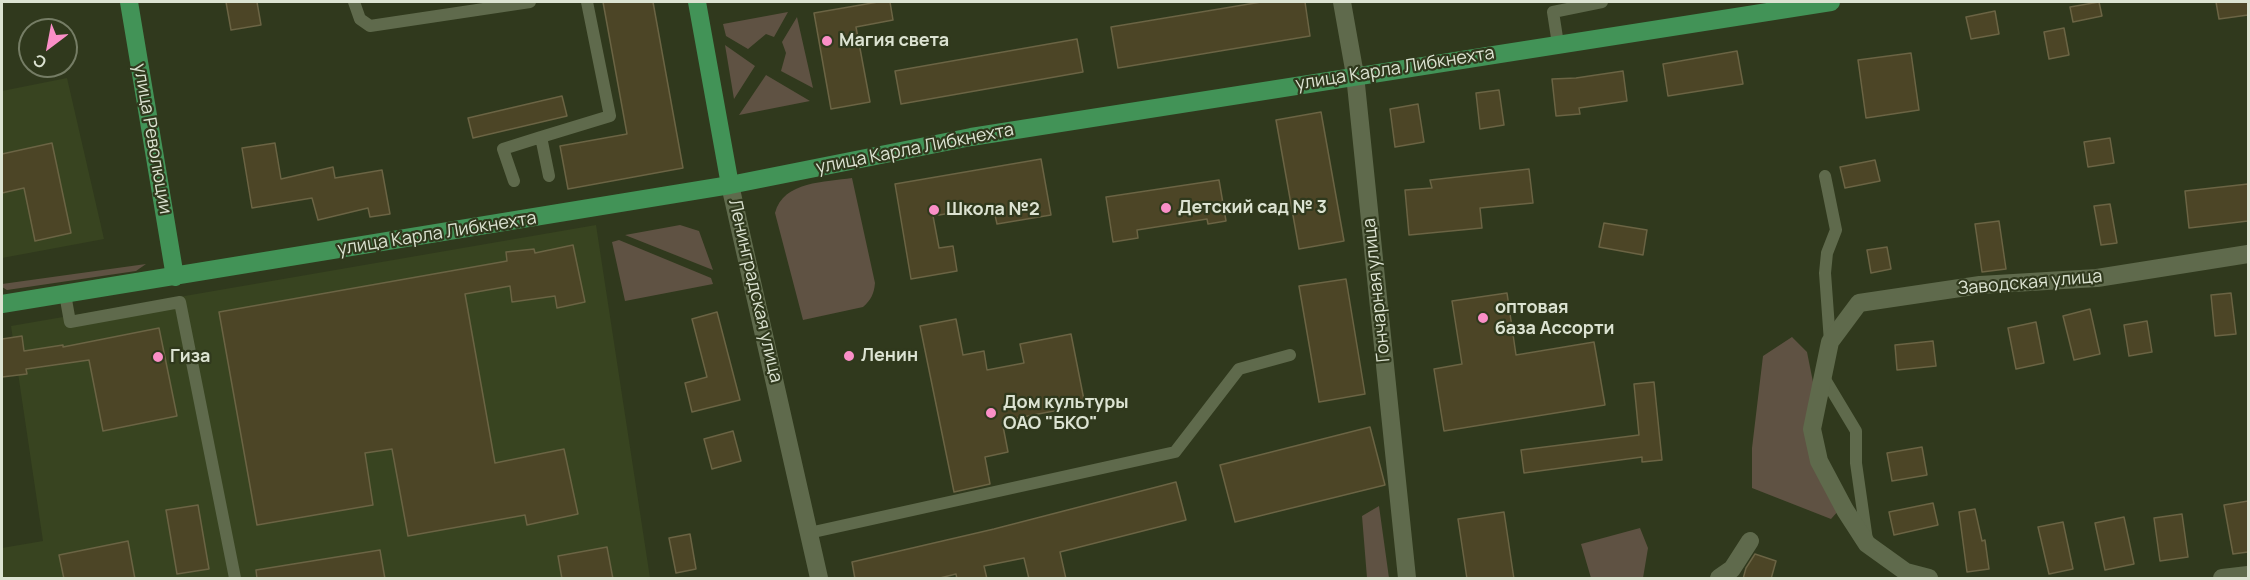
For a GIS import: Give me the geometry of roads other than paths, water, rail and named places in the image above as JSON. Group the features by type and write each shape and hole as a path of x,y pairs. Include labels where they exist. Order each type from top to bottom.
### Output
{"main road":[{"name":"улица Революции","path":"129,2 175,277"},
{"name":"Ленинградская улица","path":"700,2 730,185"},
{"name":"улица Карла Либкнехта","path":"2,304 730,185 971,137 1558,44 1779,5 1831,2"}],"street":[{"name":"Гончарная улица","path":"1342,2 1355,75 1407,579"},
{"name":"Ленинградская улица","path":"730,185 819,579"},
{"name":"Заводская улица","path":"1830,342 1859,303 1980,285 2097,278 2248,254"},
{"path":"1830,342 1812,429 1819,460 1836,495 1867,544 1906,572 1929,579"},
{"path":"1719,579 1732,569 1750,541"},
{"path":"2222,579 2248,575"}],"lane":[{"path":"354,2 360,19 370,26 530,2"},
{"path":"514,182 503,149 610,116 587,2"},
{"path":"1558,44 1553,12 1602,2"},
{"path":"541,137 549,176"},
{"path":"1825,176 1836,230 1827,253 1825,273 1830,342"},
{"path":"65,294 70,322 180,302 236,579"},
{"path":"809,533 1175,452 1239,369 1290,355"},
{"path":"1823,376 1856,431 1856,463 1867,544"},
{"path":"1836,495 1862,504"}],"place":[{"name":"Магия света","path":"827,41"},
{"name":"Детский сад № 3","path":"1166,208"},
{"name":"Школа №2","path":"934,210"},
{"name":"оптовая база Ассорти","path":"1483,318"},
{"name":"Ленин","path":"849,356"},
{"name":"Гиза","path":"158,357"},
{"name":"Дом культуры ОАО \"БКО\"","path":"991,413"}]}
